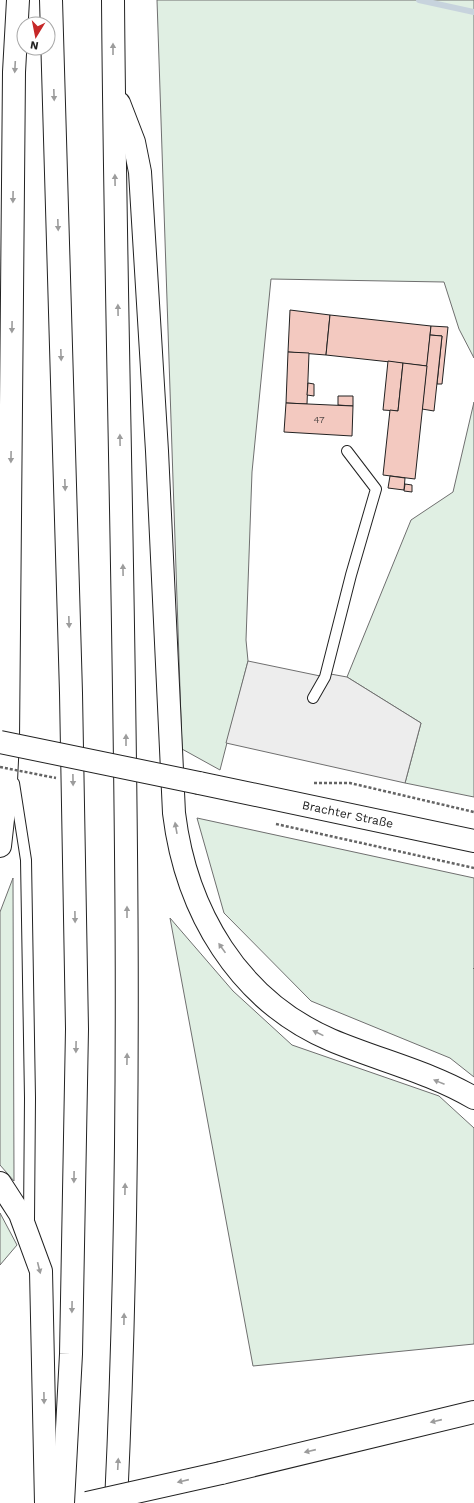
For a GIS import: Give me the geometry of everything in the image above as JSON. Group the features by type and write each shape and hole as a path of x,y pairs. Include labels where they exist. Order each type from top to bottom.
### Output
{"main road":[{"path":"0,846 5,801 4,741 14,72 18,0"},
{"path":"51,0 71,716 77,1029 71,1354 63,1503"},
{"path":"113,0 126,691 127,1016 123,1358 116,1503"},
{"path":"114,88 134,142 140,172 157,451 174,813 179,843 190,885 204,917 220,945 251,984 277,1009 295,1021 331,1040 426,1076 474,1098"},
{"name":"Brachter Straße","path":"4,741 474,841"},
{"path":"0,1183 20,1214 41,1271 46,1503"},
{"path":"87,1503 221,1473 474,1412"}],"lane":[{"path":"313,698 325,677 351,575 376,489 347,450"},
{"path":"4,741 26,860 30,1098 29,1238"}],"path":[{"path":"309,782 350,783 474,812"},
{"path":"272,823 474,868"}],"green space":[{"path":"157,0 474,0 474,358 459,329 444,282 271,279 252,472 246,640 248,661 220,770 182,749"},
{"path":"474,402 474,797 405,783 421,723 347,677 411,520 453,492"},
{"path":"197,818 474,878 474,1077 450,1058 311,1001 224,913"},
{"path":"13,878 14,1181 0,1165 0,912"},
{"path":"170,918 233,991 292,1045 439,1096 474,1128 474,1344 253,1366"},
{"path":"0,1213 17,1245 0,1265"}],"shaded area":[{"path":"248,661 325,677 325,673 347,677 421,723 405,783 226,743"}],"building":[{"path":"290,310 330,315 326,355 288,352"},
{"path":"330,315 431,326 427,366 326,355"},
{"path":"431,326 448,327 442,384 437,384 442,336 430,335"},
{"path":"430,335 442,336 434,411 422,409"},
{"path":"288,352 309,353 307,404 286,403"},
{"path":"388,361 403,363 398,411 383,410"},
{"path":"403,363 427,366 415,479 383,475 390,410 398,411"},
{"path":"308,383 314,384 314,396 307,395"},
{"path":"338,396 353,396 353,406 338,405"},
{"path":"286,403 353,406 352,436 284,432"},
{"path":"390,476 405,478 404,490 388,488"},
{"path":"405,484 412,485 412,492 404,491"}],"waterway":[{"path":"419,0 474,12"}]}
